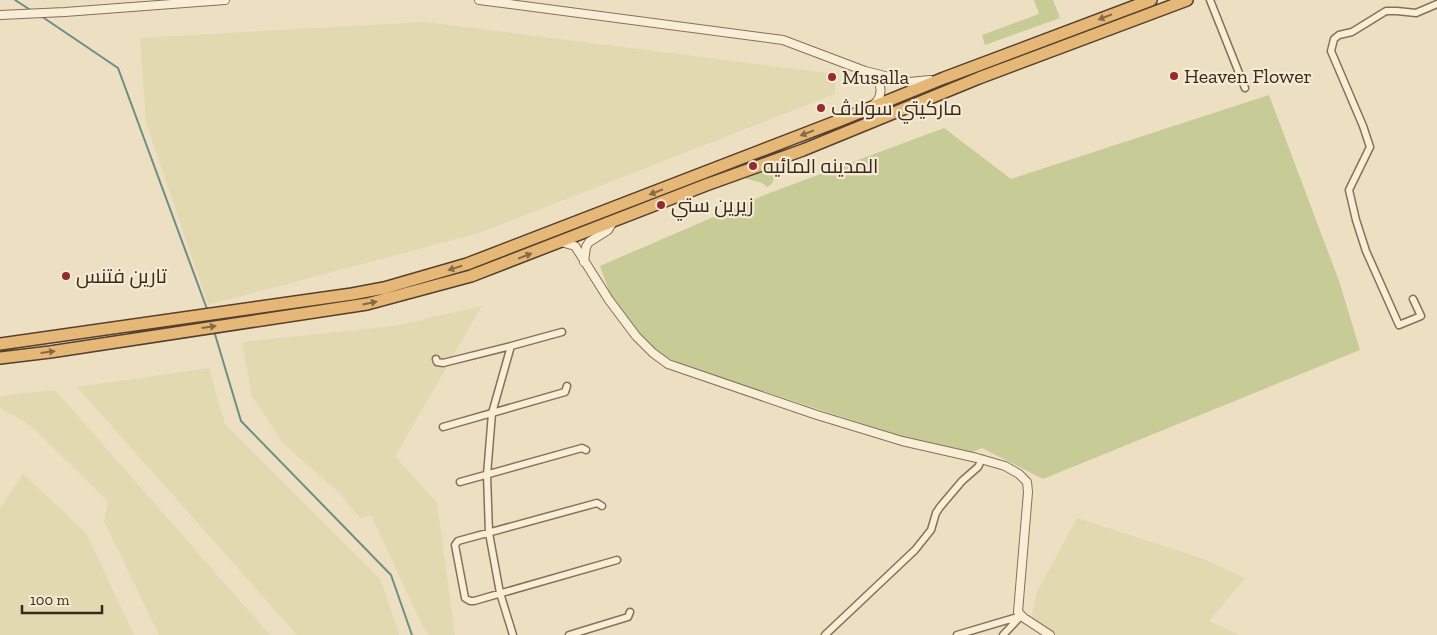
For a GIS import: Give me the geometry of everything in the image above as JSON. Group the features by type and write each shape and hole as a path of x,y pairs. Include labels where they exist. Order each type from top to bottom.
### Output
{"highway":[{"path":"0,344 384,288 467,264 766,150 1042,40 1151,0"},
{"path":"0,358 367,304 471,276 775,161 978,78 1187,0"},
{"path":"1042,40 1046,52"},
{"path":"766,150 775,161"}],"street":[{"path":"0,15 225,0"},
{"path":"479,0 783,40 865,71 909,82 944,78"},
{"path":"1210,0 1245,88"},
{"path":"1413,299 1421,316 1399,326 1366,251 1356,220 1349,190 1370,147 1331,51 1332,44 1340,35 1352,32 1386,11 1397,10 1416,13 1437,4"},
{"path":"865,71 878,80 881,92 875,103 866,110"},
{"path":"584,262 586,247 589,242 608,230 613,222"},
{"path":"561,242 574,246 609,300 636,336 653,353 668,364 902,441 982,459 1015,472 1027,482 1028,492 1018,612 1050,635"},
{"path":"436,359 437,362 443,363 562,332"},
{"path":"511,346 492,413 487,475 489,533 500,593 513,635"},
{"path":"443,427 565,392 567,386"},
{"path":"460,482 582,448 586,450"},
{"path":"826,635 915,550 931,530 936,513 940,507 962,481 978,467 982,459"},
{"path":"602,506 597,503 458,541 455,544 465,598 470,601 617,560"},
{"path":"569,635 628,617 630,612"},
{"path":"956,635 1021,616"},
{"path":"1003,635 1021,616"}],"shaded area":[{"path":"425,22 836,74 835,94 479,233 208,305 146,122 140,38"},
{"path":"482,306 395,456 437,503 455,635 429,635 423,627 371,515 361,519 338,492 283,443 252,396 242,342 394,326"},
{"path":"209,368 225,424 381,580 399,635 297,635 77,387"},
{"path":"55,390 270,635 159,635 104,521 108,502 30,425 0,408 0,396"},
{"path":"23,474 86,533 134,635 0,635 0,508"},
{"path":"1077,518 1201,558 1245,578 1209,621 1239,635 1056,635 1031,619 1037,592"}],"green space":[{"path":"1034,0 1053,0 1060,18 985,45 982,35 1039,14"},
{"path":"1269,95 1339,281 1360,350 1043,479 982,448 970,453 909,439 683,365 664,356 632,324 610,294 600,266 767,194 944,128 1011,179"},
{"path":"783,163 771,185 767,187 762,183 744,178"}],"waterway":[{"path":"15,0 32,11"},
{"path":"41,16 118,68 207,309"},
{"path":"214,331 241,421 391,575 412,635"}],"place":[{"name":"Heaven Flower","path":"1174,76"},
{"name":"Musalla","path":"832,77"},
{"name":"ماركيتي سولاڤ","path":"821,108"},
{"name":"المدينه المائيه","path":"753,166"},
{"name":"زيرين ستي","path":"661,205"},
{"name":"تارين فتنس","path":"66,276"}]}
